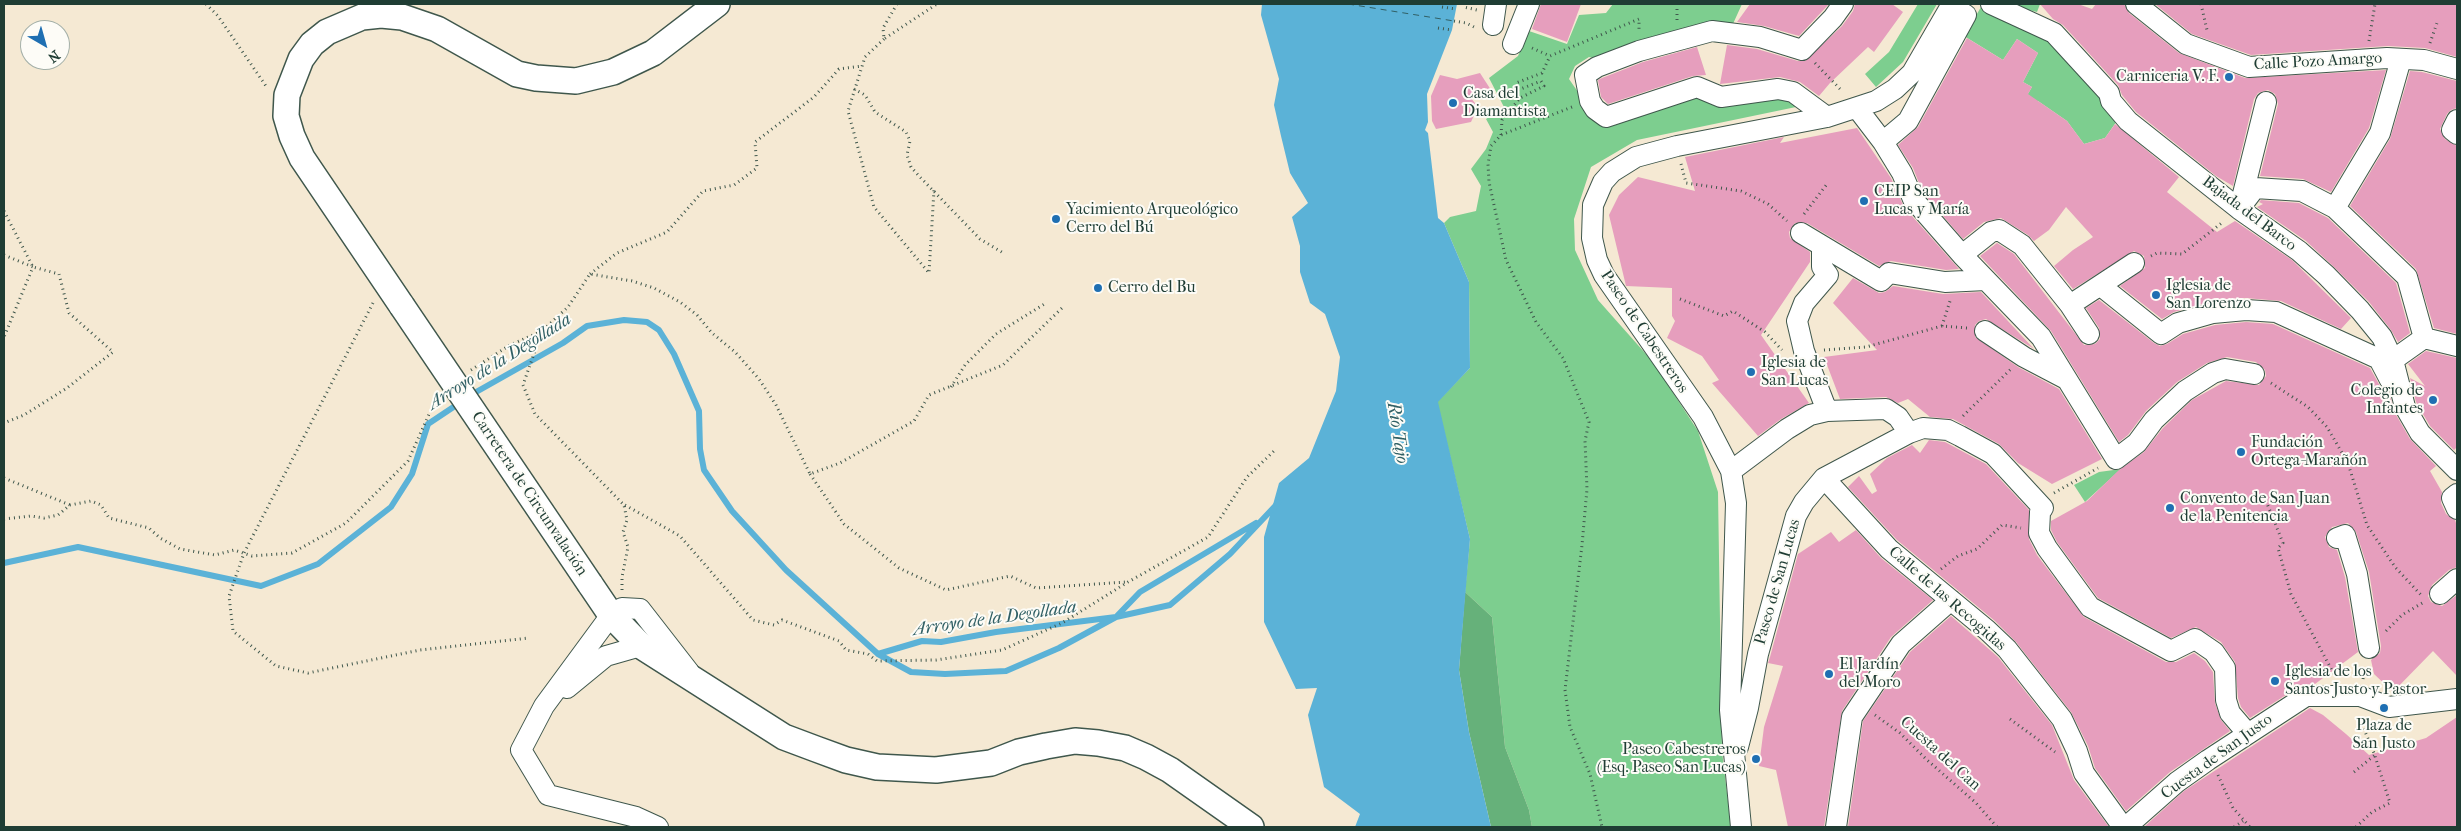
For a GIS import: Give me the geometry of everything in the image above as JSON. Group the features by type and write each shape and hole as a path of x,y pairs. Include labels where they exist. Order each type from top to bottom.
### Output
{"main road":[{"name":"Carretera de Circunvalación","path":"717,4 653,53 613,72 576,81 536,78 517,74 436,29 402,16 362,17 327,32 312,44 301,59 287,95 286,116 302,158 590,584 617,612 641,646 784,737 846,760 877,767 936,770 967,768 991,763 1037,748 1075,741 1098,743 1125,748 1170,770 1251,827"}],"street":[{"path":"1493,25 1496,4"},
{"path":"1514,44 1529,4"},
{"path":"1826,117 1793,92 1778,89 1721,97 1697,87 1606,117 1595,109 1590,100 1585,75 1590,70 1639,51 1712,31 1760,37 1802,50 1833,18 1843,4"},
{"name":"Bajada del Barco","path":"1991,4 2054,33 2109,93 2111,101 2128,121 2239,209 2299,251 2326,275 2360,310 2382,338 2393,360 2405,406 2420,433 2455,464"},
{"name":"Calle Pozo Amargo","path":"2136,4 2186,44 2249,67 2394,59 2424,60 2457,69"},
{"path":"1883,142 1908,121 1966,15 1955,7"},
{"name":"Paseo de Cabestreros","path":"1741,827 1730,710 1736,503 1731,471 1703,417 1604,274 1597,260 1592,238 1593,205 1603,182 1612,172 1636,157 1677,146 1826,117 1852,102 1876,101 1895,89 1912,73 1955,7"},
{"path":"2336,208 2380,133 2394,59"},
{"path":"1852,102 1883,142 1902,173 1913,200 2041,338 2116,459 2137,442 2154,420 2185,391 2213,373 2225,369 2254,374"},
{"path":"2239,209 2266,102"},
{"path":"2457,120 2452,130 2457,134"},
{"path":"2239,209 2255,188 2302,191 2336,208 2406,277 2424,338"},
{"path":"1962,255 1991,232 1999,230 2022,245 2070,305 2090,334"},
{"path":"1803,235 1881,282 1889,273 1955,282 1986,280"},
{"path":"1822,246 1822,267 1828,275 1804,302 1798,321 1804,351 1827,411"},
{"path":"2070,305 2134,263"},
{"path":"2101,286 2161,334 2178,323 2213,313 2246,310 2276,312 2288,316 2379,360 2405,406"},
{"path":"1985,330 2024,357 2067,380"},
{"path":"2393,360 2424,338 2457,346"},
{"path":"1731,471 1787,429 1810,415 1827,411 1886,409 1898,417 1908,433"},
{"name":"Paseo de San Lucas","path":"1735,759 1748,708 1758,654 1796,516 1804,502 1824,478 1908,433 1923,428 1948,430"},
{"path":"1948,430 1993,454 2043,508 2040,512 2039,533 2047,548 2090,607 2171,651 2195,639 2214,652 2225,668 2227,678 2226,700 2230,713 2248,734"},
{"name":"Calle de las Recogidas","path":"1824,478 1889,549 2007,649 2062,718 2084,773 2124,827"},
{"path":"2337,538 2345,535 2357,574 2369,648"},
{"path":"2433,598 2457,578"},
{"path":"1836,827 1852,717 1901,644 1951,600"},
{"path":"658,827 636,817 548,795 521,750 544,706 617,612 640,609 696,682"},
{"path":"544,706 606,656 641,646"},
{"name":"Cuesta de San Justo","path":"2124,827 2177,782 2210,758 2306,696 2351,696"},
{"path":"2351,696 2389,707 2457,699"}],"path":[{"path":"206,4 229,32 286,116"},
{"path":"884,39 884,28 897,4"},
{"path":"934,190 929,273 874,207 848,111 865,57 884,39 937,4"},
{"path":"2375,4 2368,50 2394,59"},
{"path":"1442,7 1456,9"},
{"path":"1501,134 1502,120 1520,98 1544,86 1541,81 1518,90 1516,83 1542,73 1550,56 1640,19 1639,51"},
{"path":"1454,21 1466,23"},
{"path":"1438,28 1452,30"},
{"path":"1802,50 1852,102"},
{"path":"468,372 510,345 542,330 568,307 590,274 617,253 667,232 703,191 734,186 757,168 755,142 814,97 839,69 862,66"},
{"path":"854,89 865,95 875,112 906,132 910,141 907,155 910,167 980,239 1005,254"},
{"path":"1590,100 1501,134 1491,146 1488,164 1489,182 1506,260 1536,322 1563,358 1589,422 1585,441 1587,489 1583,535 1564,690 1570,728 1590,774 1602,827"},
{"path":"1677,146 1686,183 1741,192 1768,204 1803,235"},
{"path":"1803,235 1805,231 1797,223 1827,184"},
{"path":"2134,263 2157,253 2182,254 2239,209"},
{"path":"4,211 33,266"},
{"path":"4,255 59,274 69,313 113,352 67,388 24,415 4,423"},
{"path":"4,337 33,266"},
{"path":"590,274 632,281 654,288 680,302 698,316 712,333 736,352 759,378 776,405 810,474 844,524 899,568 946,590 1010,576 1036,588 1128,582"},
{"path":"384,279 244,553 229,596 233,631 276,666 308,673 420,650 529,638"},
{"path":"1942,326 1955,282"},
{"path":"1680,299 1724,316 1734,311 1766,332"},
{"path":"951,388 965,365 996,334 1046,302"},
{"path":"810,474 840,463 914,421 929,396 1003,365 1062,308"},
{"path":"1804,351 1866,347 1942,326 1985,330"},
{"path":"542,330 523,385 535,414 624,504 680,536 753,620 774,625 782,620 839,641 846,650 868,654 878,661 936,660 1002,650 1074,617 1128,582 1208,537 1247,477 1276,449"},
{"path":"1948,430 2024,357"},
{"path":"2254,374 2282,388 2308,407 2327,427 2348,463 2367,525 2395,567 2433,598 2402,615 2369,648 2351,696"},
{"path":"4,519 58,516 70,505 90,501 101,506 109,518 148,528 160,538 180,549 215,554 234,550 252,556 292,553 346,523 408,462 430,412 442,399"},
{"path":"2055,492 2116,459"},
{"path":"4,478 70,505"},
{"path":"2264,496 2283,543 2278,548 2291,594 2351,696 2375,755 2390,803 2372,812 2356,827"},
{"path":"617,612 628,547 623,532 627,520 624,504"},
{"path":"1926,580 1958,556 1978,548 2002,525 2039,533"},
{"name":"Cuesta del Can","path":"1860,705 1900,733 1926,759 1976,803 1997,827"},
{"path":"2010,719 2084,773"},
{"path":"2354,772 2375,755"},
{"path":"2210,758 2233,808 2250,827"},
{"path":"2234,827 2243,821"}],"green space":[{"path":"1613,4 1742,4 1732,26 1599,59 1589,57 1575,66 1569,79 1578,92 1586,112 1685,93 1789,99 1796,107 1637,140 1591,167 1574,219 1575,250 1598,300 1653,362 1698,431 1718,492 1722,751 1731,827 1532,827 1529,810 1505,747 1492,617 1465,592 1470,539 1437,402 1470,368 1469,282 1444,223 1450,217 1476,211 1481,186 1471,169 1486,149 1493,132 1486,119 1504,107 1489,78 1518,56 1529,31 1567,44 1579,15 1606,13"},
{"path":"1918,4 1937,4 1903,62 1876,87 1865,74 1889,52"},
{"path":"2005,4 2040,4 2037,12"},
{"path":"1981,7 2051,41 2119,118 2105,138 2084,144 2067,121 2038,101 2023,102 2032,87 2023,82 2038,53 2017,39 2003,60 1964,36"},
{"path":"2121,469 2085,502 2074,485 2099,472"},
{"path":"1465,592 1492,617 1505,747 1529,810 1532,827 1491,827 1469,732 1459,670"}],"water":[{"name":"Río Tajo","path":"1262,4 1457,4 1452,30 1427,94 1428,122 1425,130 1428,133 1438,218 1444,223 1469,282 1470,368 1438,402 1470,539 1459,670 1469,732 1491,827 1355,827 1360,814 1324,787 1308,715 1317,688 1296,689 1264,622 1264,537 1279,483 1309,458 1336,391 1340,357 1325,314 1310,303 1300,272 1300,246 1292,217 1308,203 1290,173 1281,136 1274,105 1279,79 1261,15"}],"building":[{"path":"1541,4 1581,4 1567,42 1532,29"},
{"path":"1750,4 1829,4 1799,36 1764,26 1737,22"},
{"path":"1855,4 1892,4 1903,12 1874,52 1868,47 1819,96 1800,82 1780,77 1720,84 1727,45 1757,49 1798,61 1805,61 1842,26 1853,11"},
{"path":"2040,4 2078,4 2092,9 2096,4 2124,4 2129,13 2179,53 2245,78 2386,70 2369,128 2331,192 2303,179 2260,176 2278,104 2275,94 2268,90 2258,93 2254,99 2233,186 2216,176 2136,112 2122,95 2118,85 2063,25 2053,19"},
{"path":"2155,4 2457,4 2457,57 2425,48 2388,46 2251,55 2192,34"},
{"path":"1967,38 2003,60 2017,39 2038,53 2023,82 2032,87 2028,94 2067,121 2084,144 2105,138 2115,124 2179,177 2167,192 2217,232 2235,221 2292,260 2351,318 2341,329 2281,301 2245,298 2210,302 2174,312 2162,319 2120,286 2145,268 2144,256 2134,251 2073,289 2054,266 2073,250 2093,237 2066,207 2049,230 2034,241 2001,218 1984,222 1963,239 1923,193 1913,168 1898,145 1918,127"},
{"path":"1697,47 1706,75 1693,76 1608,104 1601,97 1598,80 1643,62"},
{"path":"2410,71 2422,72 2457,81 2457,108 2447,114 2440,129 2445,139 2457,146 2457,334 2434,328 2416,269 2350,206 2390,139"},
{"name":"Casa del Diamantista","path":"1480,73 1491,90 1471,98 1478,107 1471,122 1436,129 1432,121 1431,96 1440,75 1457,79"},
{"path":"1857,128 1891,178 1904,207 1959,269 1946,270 1891,261 1879,266 1807,223 1795,223 1789,232 1790,238 1810,252 1810,262 1761,335 1809,403 1781,419 1758,436 1712,383 1719,380 1702,356 1667,338 1675,321 1672,316 1672,288 1626,286 1609,215 1619,195 1638,177 1695,191 1685,157 1784,137 1780,143"},
{"path":"2261,200 2299,203 2328,218 2396,283 2410,333 2398,342 2369,302 2334,267 2306,241 2257,207 2263,204 2259,202"},
{"path":"1997,243 2014,254 2084,345 2095,344 2100,339 2099,328 2086,308 2099,300 2160,346 2183,334 2215,325 2246,322 2273,324 2370,368 2380,386 2389,392 2395,413 2410,439 2436,466 2430,471 2442,492 2441,503 2446,514 2455,520 2457,526 2457,567 2449,570 2432,585 2428,596 2431,602 2442,606 2457,595 2457,676 2433,651 2393,692 2374,674 2371,660 2380,653 2381,646 2369,572 2356,532 2348,523 2332,527 2325,537 2329,547 2337,550 2345,577 2358,652 2315,684 2300,686 2250,718 2241,707 2238,698 2235,662 2221,642 2196,627 2171,638 2098,598 2057,542 2051,530 2051,521 2087,501 2119,470 2144,452 2163,428 2192,400 2226,381 2259,385 2266,376 2265,370 2256,362 2227,357 2207,363 2177,382 2146,411 2128,435 2119,442 2051,331 1980,256"},
{"path":"1853,278 1879,293 1885,292 1893,286 1943,294 1981,292 2034,349 1986,319 1979,321 1975,325 1975,337 2018,367 2059,389 2102,459 2052,484 2018,463 1999,444 1953,419 1930,417 1908,399 1898,403 1886,397 1840,399 1824,357 1877,350 1833,303"},
{"name":"Colegio de Infantes","path":"2426,351 2457,358 2457,447 2454,450 2430,426 2416,402 2410,378 2425,386 2408,364"},
{"path":"1929,440 1945,442 1986,464 2029,510 2029,539 2037,555 2084,617 2166,662 2176,662 2194,653 2205,661 2213,672 2215,703 2221,720 2230,731 2170,772 2126,811 2095,768 2088,746 2071,712 2016,642 1995,621 1897,540 1848,487 1859,476 1872,494 1877,491 1870,474 1887,458 1912,445 1920,453"},
{"name":"El Jardín del Moro","path":"1856,530 1881,558 1933,600 1891,637 1842,711 1824,827 1788,827 1776,770 1759,766 1764,727 1783,666 1768,663 1798,554 1831,532 1839,542"},
{"path":"1951,616 1998,657 2052,725 2074,780 2109,827 1848,827 1863,721 1910,652"},
{"path":"2310,708 2323,715 2369,755 2426,738 2457,717 2457,827 2144,827 2184,791"}],"waterway":[{"name":"Arroyo de la Degollada","path":"469,396 563,343 587,326 624,320 647,322 659,330 674,354 699,411 700,449 704,470 732,511 786,570 878,654 911,672 945,674 1006,671 1059,648 1116,617 1170,605 1230,554 1278,503"},
{"name":"Arroyo de la Degollada","path":"4,563 78,547 261,586 318,564 391,507 412,474 428,424 461,402"},
{"name":"Arroyo de la Degollada","path":"878,654 922,641 941,642 996,632 1116,617 1140,592 1256,523"}],"ferry route":[{"path":"1348,4 1454,21"}],"place":[{"name":"Carniceria V. F.","path":"2229,77"},
{"name":"Casa del Diamantista","path":"1453,103"},
{"name":"CEIP San Lucas y María","path":"1864,201"},
{"name":"Yacimiento Arqueológico Cerro del Bú","path":"1056,219"},
{"name":"Cerro del Bu","path":"1098,288"},
{"name":"Iglesia de San Lorenzo","path":"2156,295"},
{"name":"Iglesia de San Lucas","path":"1751,372"},
{"name":"Colegio de Infantes","path":"2433,400"},
{"name":"Fundación Ortega-Marañón","path":"2241,452"},
{"name":"Convento de San Juan de la Penitencia","path":"2170,508"},
{"name":"El Jardín del Moro","path":"1829,674"},
{"name":"Iglesia de los Santos Justo y Pastor","path":"2275,681"},
{"name":"Plaza de San Justo","path":"2384,708"},
{"name":"Paseo Cabestreros (Esq. Paseo San Lucas)","path":"1756,759"}]}
